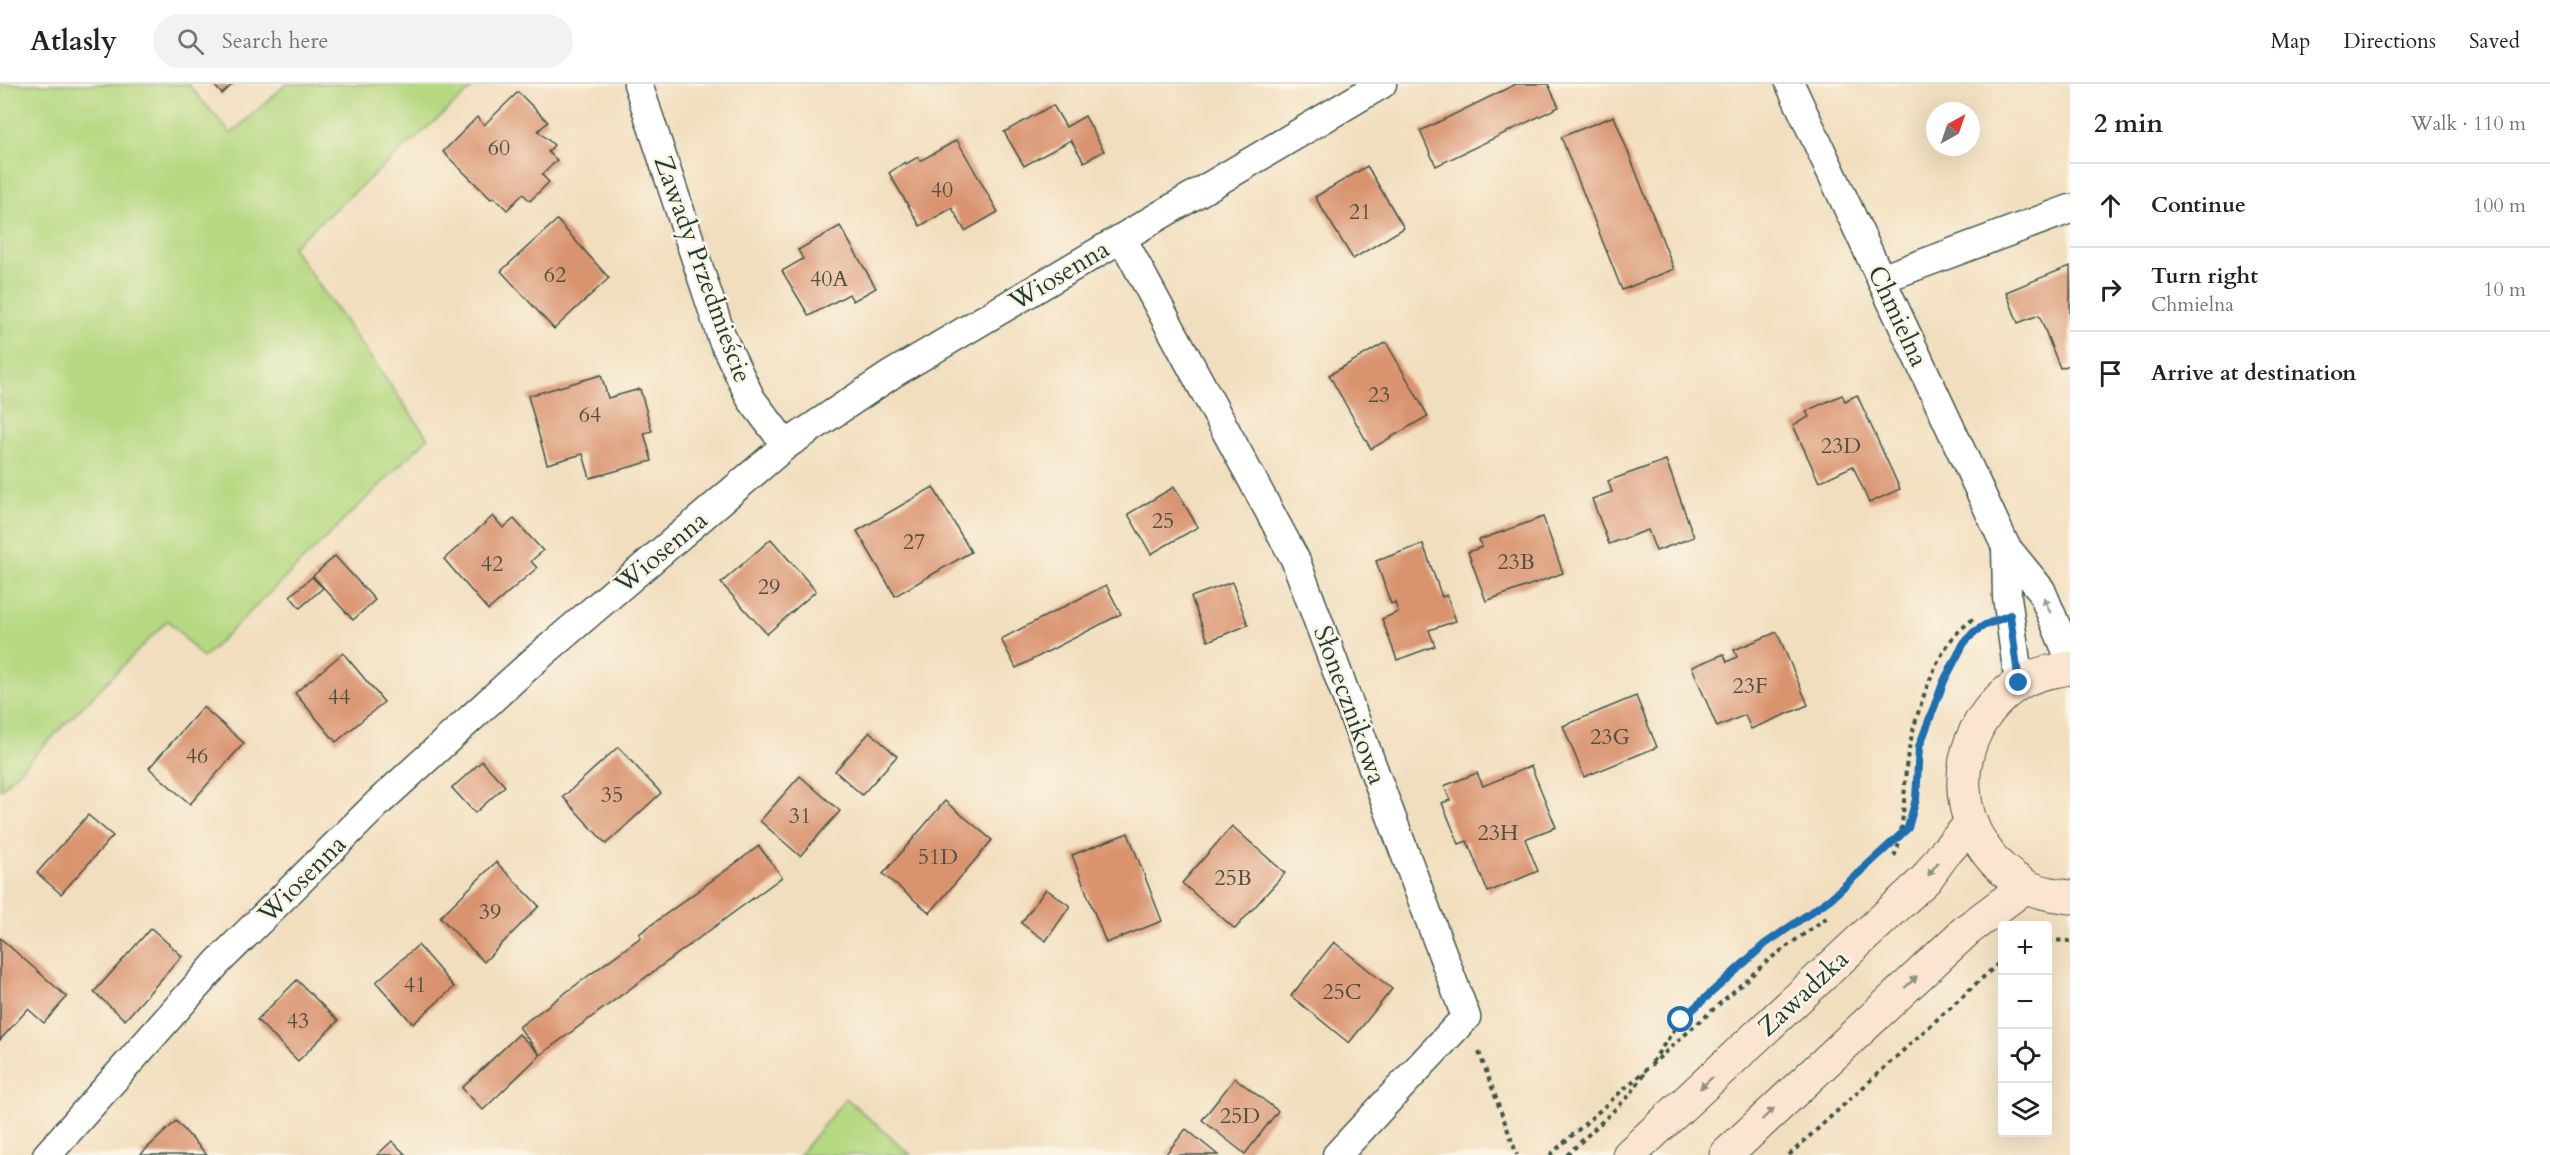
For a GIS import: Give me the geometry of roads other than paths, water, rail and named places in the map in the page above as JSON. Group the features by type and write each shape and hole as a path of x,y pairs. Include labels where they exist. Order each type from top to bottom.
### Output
{"street":[{"name":"Zawady Przedmieście","path":"638,84 722,338 751,399 786,445"},
{"name":"Wiosenna","path":"47,1155 218,962 379,802 536,659 786,445 892,374 1382,84"},
{"name":"Chmielna","path":"1790,84 2006,547 2041,590 2070,659"},
{"path":"1881,279 2070,209"},
{"name":"Słonecznikowa","path":"1122,238 1295,559 1466,1017 1337,1155"},
{"name":"Chmielna","path":"2006,547 2009,606 2019,683"},
{"path":"2070,668 2045,672 2019,683 1994,704 1975,730 1964,761 1963,793 1970,825 1993,860 2026,886 2052,895 2070,897"},
{"name":"Zawadzka","path":"1629,1155 1926,879 1943,855 1970,825"},
{"path":"1726,1155 1967,930 2026,886"}]}
